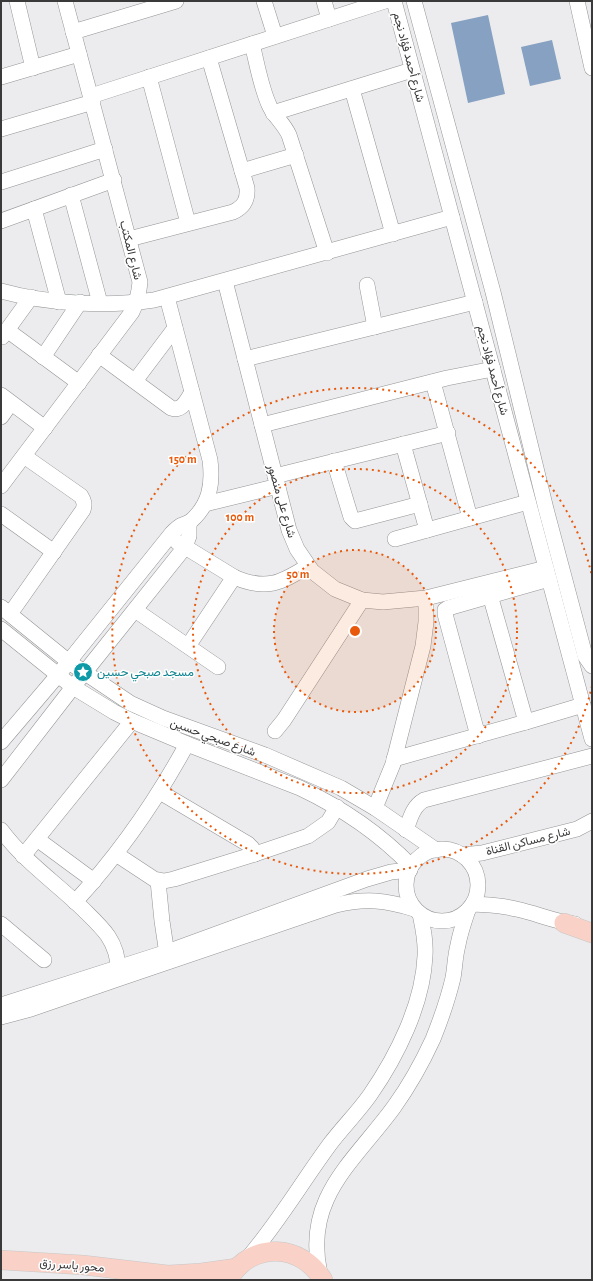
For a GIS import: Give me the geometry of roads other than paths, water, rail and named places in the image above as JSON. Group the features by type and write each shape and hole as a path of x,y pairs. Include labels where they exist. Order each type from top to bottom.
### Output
{"main road":[{"path":"564,923 592,933"},
{"name":"محور ياسر رزق","path":"1,1260 83,1265 168,1275 236,1270 252,1257 266,1253 280,1252 289,1253 306,1261 321,1277"}],"street":[{"path":"17,1 33,68"},
{"name":"شارع المكتب","path":"1,486 132,312 137,303 140,282 65,1"},
{"path":"73,32 176,1"},
{"path":"264,1 275,36"},
{"path":"324,1 328,19"},
{"path":"1,129 92,99 149,77 385,1"},
{"name":"شارع أحمد فؤاد نجم","path":"394,1 592,739"},
{"name":"شارع أحمد فؤاد نجم","path":"414,1 493,292 546,509 585,656 592,666"},
{"path":"577,1 592,68"},
{"path":"252,44 268,102 273,113 286,128 327,253"},
{"path":"1,77 79,54"},
{"path":"129,239 233,212 240,209 245,203 247,188 209,58"},
{"path":"273,113 412,70"},
{"path":"149,77 188,223"},
{"path":"352,89 393,234"},
{"path":"1,182 105,148"},
{"path":"242,172 296,155"},
{"path":"1,221 114,180"},
{"path":"71,195 100,303"},
{"path":"34,209 60,302"},
{"path":"1,291 60,302 137,303 167,297 452,217"},
{"name":"شارع على منصور","path":"225,281 289,530 297,549 312,571 335,589 362,600 383,602 426,598 548,574"},
{"path":"367,285 375,327"},
{"path":"31,297 4,334 43,357 78,383"},
{"path":"1,742 69,662 169,537 177,529 189,523 205,504 210,490 212,475 210,460 167,297"},
{"path":"43,357 80,302"},
{"path":"245,359 475,302"},
{"path":"135,381 175,328"},
{"path":"99,355 175,409 181,407 192,392"},
{"path":"262,425 433,382 493,369"},
{"path":"433,382 470,518"},
{"path":"1,417 6,399 45,428"},
{"path":"205,504 334,461 448,434"},
{"path":"403,444 427,530"},
{"path":"5,610 54,552 85,505 81,496 24,456"},
{"path":"334,461 350,517 355,521 420,504"},
{"path":"395,539 528,502"},
{"path":"1,514 54,552"},
{"path":"1,780 185,547 189,536 189,523"},
{"path":"169,537 234,577 245,582 255,584 276,583 308,566"},
{"path":"478,736 444,612 448,608 490,595 548,574"},
{"path":"188,646 234,577"},
{"path":"490,595 526,722"},
{"path":"375,808 394,760 425,634 426,598"},
{"path":"275,731 284,720 362,600"},
{"name":"شارع صبحي حسين","path":"5,610 69,662 117,695 148,712 265,755 347,791 375,808 436,850"},
{"path":"135,610 218,667"},
{"name":"شارع صبحي حسين","path":"2,632 73,687 94,701 132,722 300,788 337,807 385,842 410,868"},
{"path":"394,760 583,705"},
{"path":"23,856 132,722"},
{"path":"75,902 116,854 160,792 187,744"},
{"path":"406,830 414,810 419,802 424,800 592,756"},
{"path":"160,792 248,844 255,854"},
{"path":"116,854 144,874 158,881 174,879 308,836 316,832 328,822 337,807"},
{"name":"شارع مساكن القناة","path":"462,856 482,853 577,829 592,821"},
{"path":"2,833 23,856 98,924 108,936 115,950 119,973"},
{"path":"37,839 94,881"},
{"path":"321,1277 316,1251 316,1239 318,1221 324,1204 335,1183 394,1107 415,1075 424,1058 436,1032 448,998 458,944 470,907 478,889 476,874 468,861 450,850 436,850 422,856 410,868 406,886 410,902 417,911 426,918 441,921 456,919 470,907 496,905 514,908 564,923 592,926"},
{"path":"168,957 361,881 410,868"},
{"path":"158,881 160,911 168,957"},
{"path":"1,1005 119,973 348,902 366,900 383,901 417,911"},
{"path":"236,1270 272,1228 331,1144 370,1096 393,1058 410,1019 422,982 425,948 423,927 417,911"},
{"path":"1,924 7,937 44,960"},
{"path":"1,1017 31,1009 119,973"}],"water":[{"path":"488,15 505,94 468,103 451,23"},
{"path":"552,40 561,79 530,86 521,47"}],"place":[{"name":"مسجد صبحي حسين","path":"83,672"}]}
